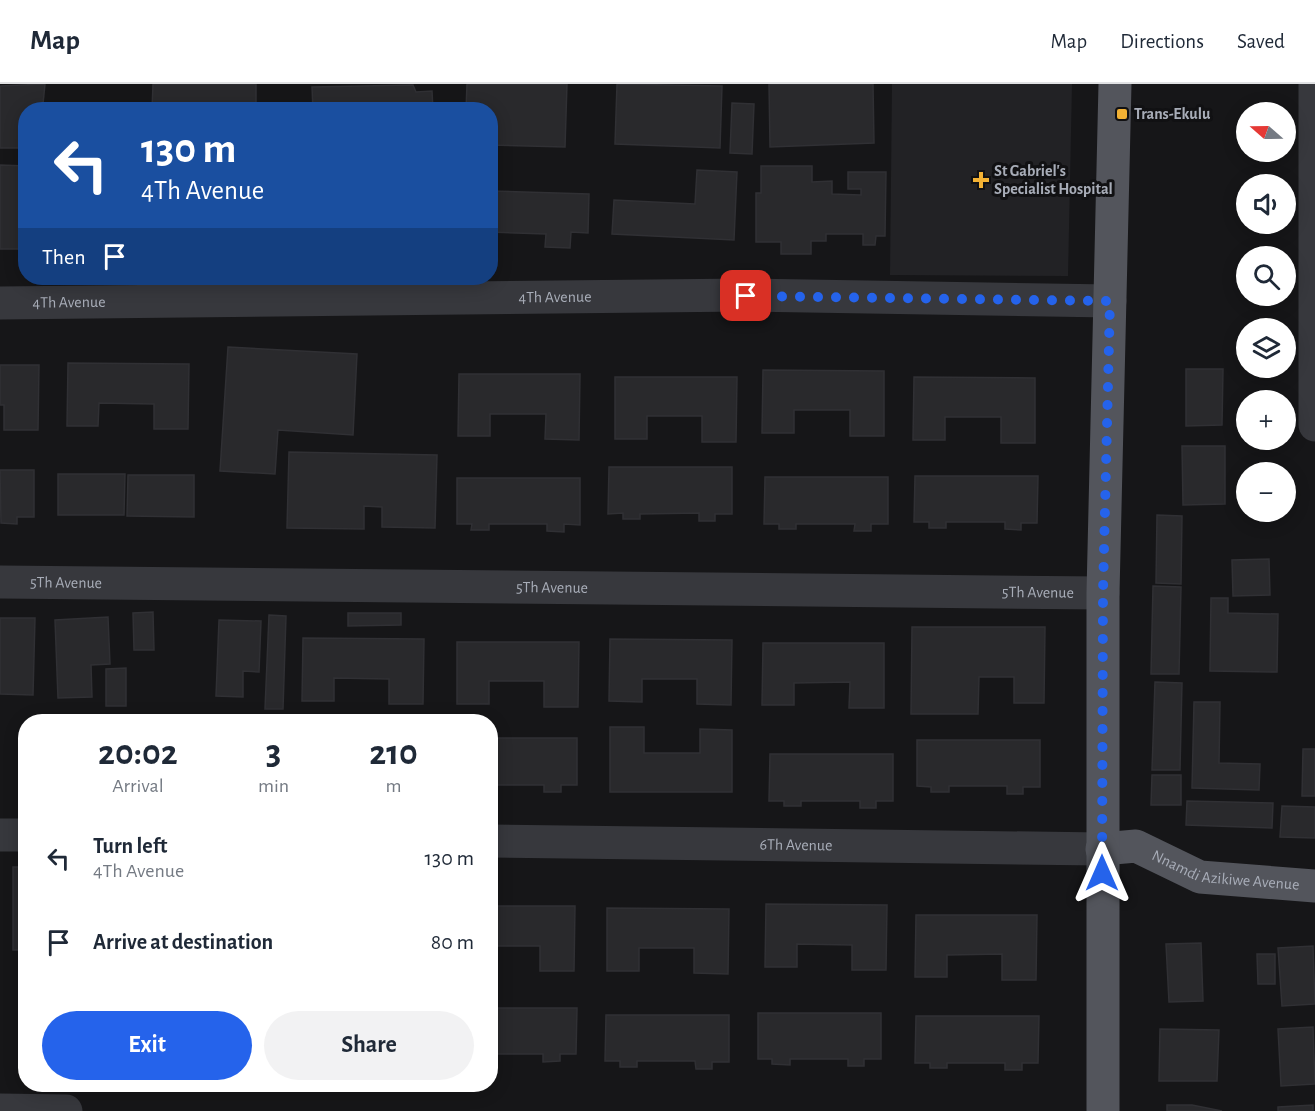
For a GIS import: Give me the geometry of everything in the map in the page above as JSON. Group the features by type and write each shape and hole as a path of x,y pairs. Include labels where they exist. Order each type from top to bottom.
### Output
{"main road":[{"path":"1103,1111 1103,592 1115,84"},
{"name":"Nnamdi Azikiwe Avenue","path":"1102,849 1136,846 1200,878 1315,886"}],"street":[{"path":"1315,84 1315,425"},
{"name":"4Th Avenue","path":"0,303 746,296 1110,301"},
{"name":"5Th Avenue","path":"0,582 1103,592"},
{"path":"0,835 18,835"},
{"name":"6Th Avenue","path":"498,841 1102,849"},
{"path":"0,1110 66,1111"}],"shaded area":[{"name":"St Gabriel's Specialist Hospital","path":"892,84 1072,84 1068,276 890,275"}],"building":[{"path":"45,84 43,102 18,102 18,148 0,148 0,86"},
{"path":"153,84 256,84 256,102 152,102"},
{"path":"467,84 567,84 565,147 498,145 498,102 466,102"},
{"path":"617,84 722,86 720,148 615,144"},
{"path":"769,84 873,84 874,143 770,147"},
{"path":"413,85 416,92 432,91 433,102 313,102 312,87"},
{"path":"732,103 754,104 752,154 730,153"},
{"path":"0,165 18,166 18,249 0,249"},
{"path":"761,166 812,166 812,182 832,181 832,194 861,195 861,189 848,189 848,172 886,172 885,236 876,236 875,245 863,245 863,234 826,234 826,241 811,241 811,254 781,254 781,242 756,242 756,193 761,193"},
{"path":"697,170 737,172 734,240 612,234 614,200 695,204"},
{"path":"498,191 589,194 588,233 571,232 570,248 545,247 546,234 498,232"},
{"path":"228,347 357,354 353,435 278,430 275,474 220,471"},
{"path":"68,363 189,364 188,429 154,429 154,404 99,403 98,426 67,426"},
{"path":"0,365 39,365 38,430 4,430 4,405 0,405"},
{"path":"1186,369 1223,369 1222,425 1186,426"},
{"path":"763,370 884,371 884,436 850,436 850,410 794,410 794,433 762,433"},
{"path":"459,374 580,374 579,440 545,439 546,414 490,414 490,436 458,436"},
{"path":"615,377 737,377 736,442 702,442 702,416 647,416 647,439 615,439"},
{"path":"914,377 1035,378 1035,443 1001,443 1001,417 945,417 945,440 913,440"},
{"path":"1182,446 1225,446 1225,504 1183,505"},
{"path":"289,452 437,455 435,528 382,527 382,507 364,506 364,529 287,528"},
{"path":"609,467 732,467 732,514 715,514 715,521 699,521 699,513 640,514 640,519 623,519 623,513 608,514"},
{"path":"0,470 34,470 34,517 17,517 17,524 1,523"},
{"path":"58,474 125,474 124,515 58,515"},
{"path":"128,475 194,475 194,517 127,516"},
{"path":"915,476 1038,476 1037,523 1021,523 1021,530 1005,529 1005,522 946,522 946,528 929,528 929,522 914,522"},
{"path":"765,477 888,477 888,524 871,524 871,531 854,531 855,524 796,524 796,529 779,529 779,524 764,524"},
{"path":"457,478 580,478 580,525 564,524 564,532 547,531 547,524 489,524 489,530 471,530 472,524 457,524"},
{"path":"1157,515 1182,516 1181,584 1156,583"},
{"path":"1269,559 1270,595 1233,596 1232,560"},
{"path":"1153,586 1181,587 1179,674 1151,674"},
{"path":"1211,598 1228,598 1228,613 1278,614 1277,672 1210,671"},
{"path":"153,612 154,650 134,650 133,613"},
{"path":"348,613 401,613 401,625 348,626"},
{"path":"269,615 286,616 283,709 265,709"},
{"path":"108,617 110,664 91,665 92,697 58,698 55,620"},
{"path":"0,618 35,618 33,695 0,694"},
{"path":"219,620 261,621 259,672 243,671 243,697 216,696"},
{"path":"912,627 1045,627 1044,703 1014,703 1014,677 979,677 978,714 911,714"},
{"path":"303,638 424,639 423,704 389,704 389,679 334,678 334,701 302,701"},
{"path":"610,639 732,640 731,705 697,704 697,679 642,679 642,702 609,701"},
{"path":"457,642 579,642 578,707 544,707 544,681 489,681 489,704 457,704"},
{"path":"763,643 884,643 884,708 849,708 850,682 794,683 794,705 762,705"},
{"path":"126,668 126,706 106,706 106,669"},
{"path":"1155,682 1182,683 1180,770 1152,770"},
{"path":"1194,702 1220,702 1219,763 1260,764 1259,790 1192,788"},
{"path":"610,727 644,727 644,753 700,753 700,729 732,730 732,792 610,792"},
{"path":"498,738 577,738 577,785 561,785 561,792 544,792 544,785 498,785"},
{"path":"917,740 1040,740 1040,787 1023,787 1023,794 1007,794 1007,786 949,786 949,792 931,792 931,787 917,786"},
{"path":"1303,749 1315,749 1315,796 1302,796"},
{"path":"770,754 893,754 893,801 876,801 876,808 860,808 860,801 801,801 801,806 784,806 784,801 769,801"},
{"path":"1152,775 1181,775 1181,805 1151,805"},
{"path":"1187,801 1273,803 1272,828 1186,825"},
{"path":"1282,806 1315,807 1315,838 1280,837"},
{"path":"13,867 18,867 18,950 13,950"},
{"path":"766,904 887,905 886,970 852,970 852,945 797,944 797,967 765,967"},
{"path":"498,906 575,906 574,971 540,971 540,946 498,946"},
{"path":"607,908 729,909 728,974 694,973 694,948 639,948 639,971 607,971"},
{"path":"916,915 1037,915 1036,980 1002,980 1002,954 947,955 947,977 915,977"},
{"path":"1201,943 1203,1001 1169,1002 1166,944"},
{"path":"1313,946 1315,1004 1282,1006 1278,948"},
{"path":"1257,954 1275,954 1275,984 1258,984"},
{"path":"498,1008 577,1008 576,1054 560,1054 560,1061 543,1062 543,1054 498,1054"},
{"path":"758,1013 881,1013 881,1059 864,1059 864,1066 848,1066 848,1059 790,1059 790,1065 772,1064 772,1059 758,1059"},
{"path":"606,1015 729,1015 729,1062 712,1062 712,1069 696,1069 695,1061 637,1061 637,1067 620,1067 620,1061 605,1061"},
{"path":"916,1016 1039,1016 1038,1063 1022,1063 1022,1070 1005,1070 1005,1063 947,1063 947,1068 930,1068 930,1063 915,1063"},
{"path":"1313,1027 1315,1084 1281,1086 1278,1029"},
{"path":"1160,1029 1219,1030 1217,1081 1159,1081"},
{"path":"1167,1105 1192,1105 1222,1111 1167,1111"},
{"path":"1313,1105 1313,1111 1278,1111 1278,1107"}],"place":[{"name":"Trans-Ekulu","path":"1122,114"},
{"name":"St Gabriel's Specialist Hospital","path":"981,180"}],"route":[{"path":"746,296 1110,301 1103,592 1102,873"}]}
